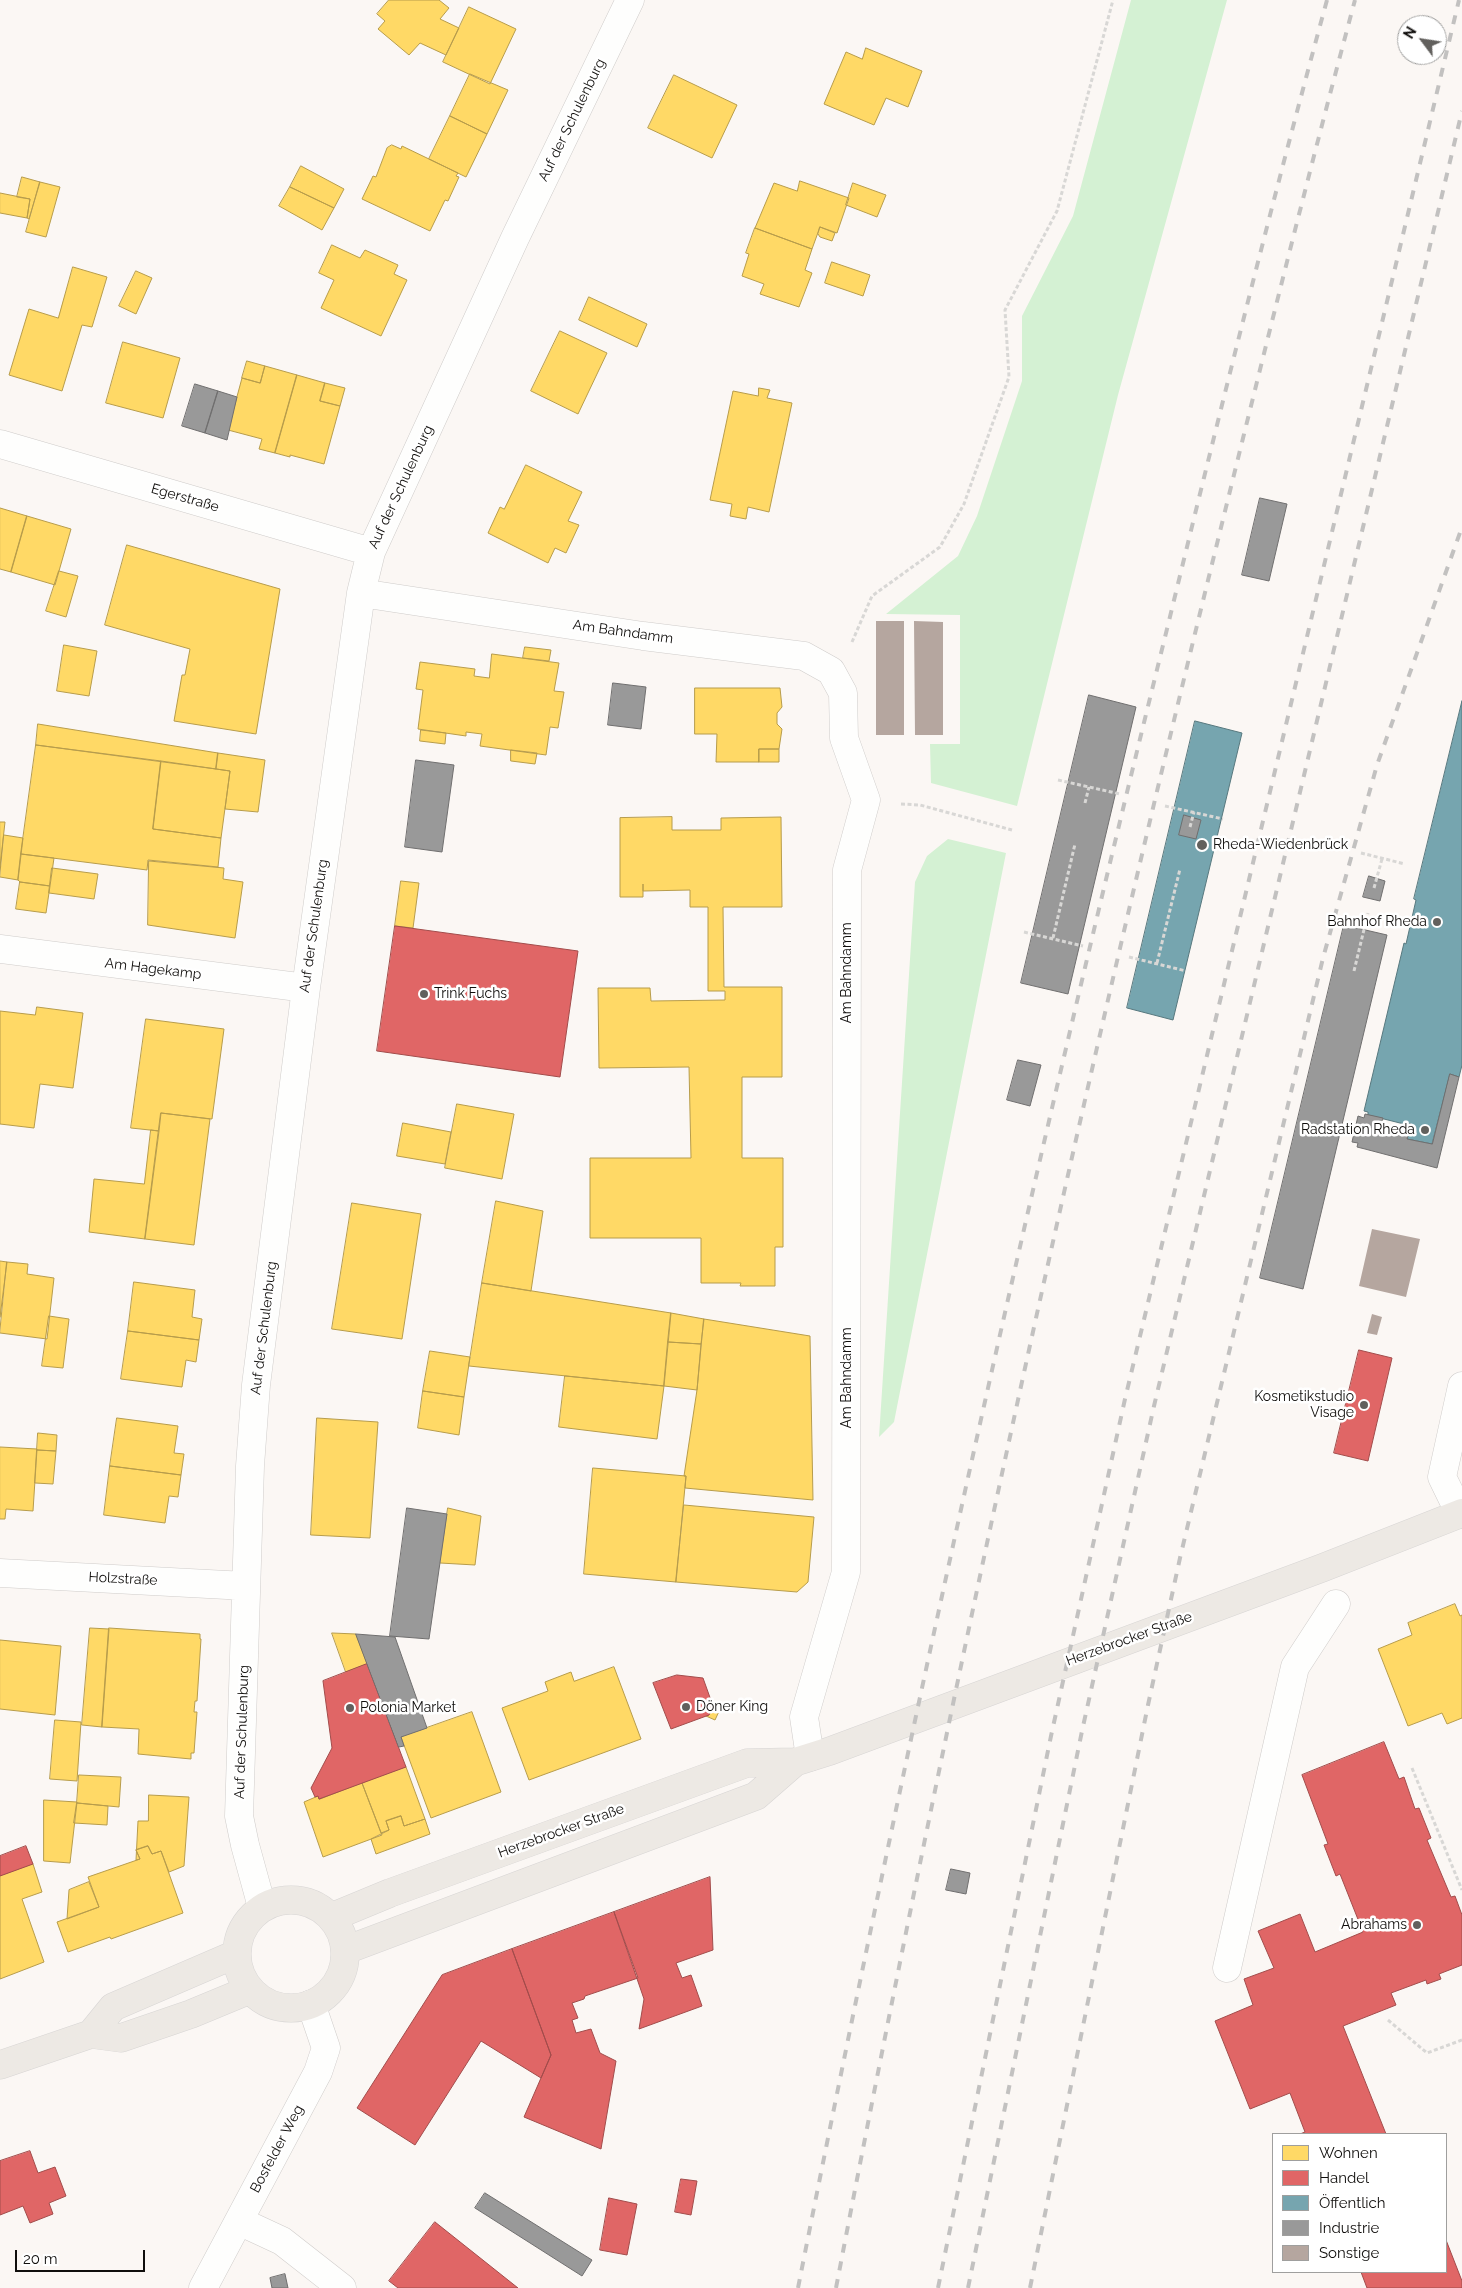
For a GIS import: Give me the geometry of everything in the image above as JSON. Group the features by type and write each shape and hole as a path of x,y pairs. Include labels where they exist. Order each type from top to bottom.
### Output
{"main road":[{"name":"Herzebrocker Straße","path":"332,1917 390,1893 747,1763 802,1759 1322,1568 1461,1513"},
{"name":"Herzebrocker Straße","path":"346,1950 756,1796 802,1759"},
{"path":"286,1899 311,1902 332,1917 341,1932 346,1950 342,1972 330,1992 311,2004 289,2009 268,2004 250,1990 239,1974 236,1954 239,1936 248,1920 262,1907 286,1899"},
{"path":"91,2034 113,2007 236,1954"},
{"path":"0,2065 91,2034 121,2038 190,2014 250,1990"}],"street":[{"name":"Auf der Schulenburg","path":"262,1907 239,1816 250,1466 256,1385 306,988 361,593 371,552 515,238 630,0"},
{"name":"Egerstraße","path":"0,444 371,552"},
{"name":"Am Bahndamm","path":"361,593 643,636 804,656 831,671"},
{"path":"831,671 843,693 844,738 866,800"},
{"name":"Am Bahndamm","path":"802,1759 804,1717 846,1572 846,870 866,800"},
{"name":"Am Hagekamp","path":"0,949 306,988"},
{"path":"1461,1513 1442,1477 1462,1386"},
{"name":"Holzstraße","path":"0,1573 246,1586"},
{"path":"1226,1968 1295,1667 1336,1604"},
{"name":"Bosfelder Weg","path":"203,2288 318,2072 326,2048 311,2004"},
{"path":"239,2221 282,2241 342,2288"}],"path":[{"path":"831,671 850,645 872,596 940,547 964,504 1009,376 1005,310 1057,211 1113,0"},
{"path":"1058,780 1120,794"},
{"path":"1085,803 1089,787"},
{"path":"866,800 920,805 1012,830"},
{"path":"1165,806 1223,819"},
{"path":"1190,827 1194,812"},
{"path":"1053,938 1075,844"},
{"path":"1361,853 1404,864"},
{"path":"1374,888 1382,859"},
{"path":"1157,963 1180,869"},
{"path":"1354,971 1368,913"},
{"path":"1024,932 1083,946"},
{"path":"1129,957 1186,971"},
{"path":"1412,1768 1462,1890"},
{"path":"1388,2020 1427,2053 1462,2040"}],"green space":[{"path":"1131,0 1227,0 1118,395 1017,806 931,783 930,744 960,744 960,615 886,614 958,556 977,516 1022,381 1022,316 1073,216"},
{"path":"948,839 1006,853 894,1422 879,1437 915,882 927,856"}],"building: Wohnen":[{"path":"389,0 439,0 449,8 440,19 459,28 446,55 420,43 409,55 378,29 385,21 377,14"},
{"path":"469,7 516,29 490,84 443,62"},
{"path":"866,48 922,71 908,107 886,98 874,125 824,104 846,52 862,59"},
{"path":"470,74 508,90 487,134 450,116"},
{"path":"674,75 737,105 712,158 648,128"},
{"path":"450,116 487,134 466,177 429,159"},
{"path":"392,145 401,149 402,146 458,173 456,176 459,177 448,201 445,200 430,231 362,199 373,176 376,177 387,148"},
{"path":"301,166 344,189 334,208 290,187"},
{"path":"22,177 40,182 29,219 27,218 30,199 17,197"},
{"path":"800,181 849,198 837,233 820,227 812,249 755,228 774,183 797,191"},
{"path":"40,182 60,187 46,237 26,232"},
{"path":"853,183 886,195 877,217 846,205"},
{"path":"290,187 334,208 322,230 279,206"},
{"path":"0,193 30,199 27,218 0,213"},
{"path":"820,227 835,233 832,241 820,237 818,234"},
{"path":"755,228 812,249 805,270 812,273 799,307 760,294 764,284 742,276 749,254 746,253"},
{"path":"332,245 360,258 365,250 398,265 394,274 407,280 381,336 321,308 334,280 319,273"},
{"path":"832,262 870,275 863,296 825,283"},
{"path":"73,267 107,277 92,327 82,325 62,391 9,375 29,309 58,318"},
{"path":"136,271 152,278 136,314 119,306"},
{"path":"589,297 647,324 637,347 579,320"},
{"path":"560,331 607,353 578,414 531,391"},
{"path":"123,342 180,358 163,418 106,403"},
{"path":"247,361 265,366 260,383 242,378"},
{"path":"265,366 297,375 275,453 259,449 262,439 228,430 242,378 260,383"},
{"path":"297,375 325,383 320,401 340,406 324,464 275,453"},
{"path":"325,383 345,388 340,406 320,401"},
{"path":"759,388 770,390 767,398 792,403 769,512 748,507 746,519 730,516 732,504 710,500 733,391 758,396"},
{"path":"526,465 582,492 568,521 579,525 566,553 555,548 548,563 488,533 500,507 504,509"},
{"path":"0,508 27,516 11,572 0,569"},
{"path":"27,516 71,529 55,585 11,572"},
{"path":"127,545 280,589 256,734 174,721 182,675 185,675 190,649 105,625"},
{"path":"59,571 78,576 66,617 46,611"},
{"path":"64,645 97,651 89,696 57,691"},
{"path":"525,647 551,650 549,661 523,658"},
{"path":"492,654 559,663 554,691 564,692 558,728 550,727 546,755 480,746 482,734 466,732 466,736 418,729 423,690 416,689 420,662 475,669 474,676 489,678"},
{"path":"695,688 780,688 782,707 777,713 777,724 782,729 779,749 759,749 759,762 716,762 717,734 695,734"},
{"path":"38,724 218,753 216,769 36,745"},
{"path":"421,730 446,733 445,744 420,741"},
{"path":"36,745 161,761 153,829 221,838 218,867 148,860 147,870 21,854"},
{"path":"759,749 779,749 779,762 759,762"},
{"path":"511,750 537,753 535,764 511,761"},
{"path":"218,753 265,760 258,812 225,809 230,771 216,769"},
{"path":"161,761 230,771 221,838 153,829"},
{"path":"672,817 672,830 721,830 721,818 781,817 782,907 723,907 724,987 782,987 782,1077 742,1077 742,1158 783,1158 783,1247 775,1247 775,1286 740,1286 741,1283 701,1283 701,1238 590,1238 590,1158 691,1158 689,1067 599,1068 598,988 650,988 651,1001 725,1000 725,991 708,991 708,907 690,907 690,890 643,891 643,897 620,897 620,818"},
{"path":"0,822 5,822 0,867"},
{"path":"4,835 23,838 18,880 0,877"},
{"path":"21,854 54,858 50,886 20,882 18,880"},
{"path":"149,861 224,868 223,879 243,882 235,938 148,925"},
{"path":"52,868 98,874 94,899 49,893"},
{"path":"401,881 419,883 413,928 395,926"},
{"path":"20,882 50,886 46,913 16,909"},
{"path":"37,1007 83,1013 73,1088 40,1084 34,1128 0,1124 0,1011 35,1015"},
{"path":"146,1019 224,1029 212,1119 161,1113 159,1131 131,1128"},
{"path":"457,1104 514,1114 502,1179 445,1168"},
{"path":"161,1113 210,1119 194,1245 145,1239"},
{"path":"403,1123 451,1132 445,1164 397,1156"},
{"path":"151,1130 159,1131 145,1239 89,1232 94,1179 144,1184"},
{"path":"496,1201 543,1211 531,1291 482,1283"},
{"path":"352,1203 421,1214 402,1339 332,1329"},
{"path":"0,1261 7,1262 0,1317"},
{"path":"7,1262 28,1264 27,1274 54,1278 47,1339 0,1333"},
{"path":"134,1282 195,1290 192,1317 202,1319 199,1340 128,1331"},
{"path":"482,1283 671,1313 664,1386 469,1366"},
{"path":"671,1313 704,1319 701,1344 668,1342"},
{"path":"49,1316 69,1319 63,1368 42,1366"},
{"path":"704,1319 810,1336 813,1500 685,1488 686,1476 684,1476 697,1390"},
{"path":"128,1331 199,1340 196,1362 186,1360 182,1387 121,1379"},
{"path":"668,1342 701,1344 697,1390 664,1386"},
{"path":"430,1351 470,1357 464,1397 423,1391"},
{"path":"565,1376 664,1386 657,1439 559,1427"},
{"path":"423,1391 464,1397 459,1435 418,1428"},
{"path":"117,1418 178,1426 174,1453 184,1454 181,1475 110,1466"},
{"path":"317,1418 378,1422 370,1538 311,1535"},
{"path":"38,1433 57,1435 56,1451 37,1450"},
{"path":"0,1447 37,1449 33,1511 6,1509 5,1519 0,1519"},
{"path":"37,1450 56,1451 53,1484 35,1483"},
{"path":"110,1466 181,1475 178,1497 169,1496 165,1523 104,1515"},
{"path":"593,1468 686,1476 676,1582 584,1574"},
{"path":"684,1505 814,1517 808,1582 797,1592 676,1582"},
{"path":"448,1508 481,1516 475,1565 440,1563"},
{"path":"1455,1604 1460,1616 1462,1615 1462,1718 1447,1724 1442,1713 1408,1726 1378,1649 1412,1635 1408,1623"},
{"path":"90,1628 109,1629 102,1727 82,1725"},
{"path":"109,1628 200,1634 197,1701 195,1701 194,1712 197,1712 194,1753 191,1753 191,1759 138,1754 139,1729 102,1727"},
{"path":"332,1633 356,1634 367,1664 346,1672"},
{"path":"0,1640 61,1646 55,1715 0,1709"},
{"path":"614,1667 641,1739 529,1780 502,1708 548,1691 545,1682 571,1672 574,1681"},
{"path":"712,1703 721,1707 715,1720 706,1716 709,1715 713,1706"},
{"path":"472,1712 501,1792 431,1818 401,1737"},
{"path":"55,1720 81,1722 77,1781 50,1779"},
{"path":"406,1767 425,1819 404,1826 401,1816 386,1821 389,1830 381,1833 362,1783"},
{"path":"79,1775 121,1777 119,1807 77,1803"},
{"path":"362,1783 382,1835 323,1857 304,1802 318,1796 319,1799"},
{"path":"149,1795 189,1797 184,1866 169,1872 161,1851 152,1854 148,1846 137,1850 138,1821 148,1821"},
{"path":"44,1800 77,1802 70,1863 44,1861"},
{"path":"77,1803 108,1806 107,1825 74,1823"},
{"path":"401,1816 404,1826 425,1819 430,1834 376,1854 371,1839 389,1830 386,1821"},
{"path":"148,1846 152,1854 161,1851 183,1913 68,1952 57,1922 99,1907 88,1877 140,1859 136,1850"},
{"path":"136,1851 140,1859 136,1860"},
{"path":"33,1864 42,1892 22,1899 44,1962 0,1979 0,1876"},
{"path":"89,1882 99,1907 67,1919 69,1890"}],"building: Handel":[{"path":"395,926 578,951 560,1077 377,1051"},
{"name":"Kosmetikstudio Visage","path":"1359,1350 1392,1358 1368,1461 1334,1453"},
{"path":"367,1664 406,1767 319,1799 318,1796 315,1797 311,1788 332,1748 323,1681"},
{"path":"677,1675 703,1678 713,1706 709,1715 671,1729 653,1683"},
{"path":"1384,1742 1399,1779 1404,1777 1415,1809 1419,1808 1431,1838 1427,1840 1451,1897 1455,1896 1462,1915 1462,1965 1439,1974 1441,1979 1427,1984 1426,1980 1391,1993 1396,2005 1343,2026 1386,2133 1302,2133 1305,2132 1290,2093 1250,2109 1215,2021 1253,2005 1244,1979 1274,1968 1258,1931 1300,1914 1315,1952 1363,1932 1340,1874 1336,1876 1324,1845 1328,1844 1302,1775"},
{"path":"26,1846 33,1864 0,1876 0,1856"},
{"path":"710,1877 713,1950 676,1963 682,1978 691,1975 702,2006 639,2029 644,1999 614,1912"},
{"path":"614,1912 638,1978 585,1996 584,1999 572,2003 578,2018 572,2020 576,2033 591,2029 600,2053 616,2061 601,2149 524,2117 551,2055 512,1949"},
{"path":"512,1949 551,2055 541,2078 481,2041 415,2145 357,2108 442,1975"},
{"path":"30,2151 38,2173 55,2167 66,2196 49,2203 53,2214 30,2223 23,2206 0,2215 0,2161"},
{"path":"681,2179 697,2181 691,2215 675,2212"},
{"path":"609,2198 637,2204 627,2255 600,2250"},
{"path":"435,2222 518,2288 398,2288 389,2281"},
{"path":"1447,2243 1462,2281 1462,2288 1367,2288 1361,2273 1447,2273"}],"building: Öffentlich":[{"name":"Bahnhof Rheda","path":"1462,701 1462,1065 1459,1077 1450,1074 1432,1144 1407,1139 1411,1124 1408,1125 1368,1115 1368,1112 1364,1111 1404,943 1406,944 1416,900 1414,899"},
{"path":"1195,721 1242,733 1173,1020 1127,1008"}],"building: Industrie":[{"path":"195,384 218,391 205,433 182,426"},
{"path":"218,391 237,397 227,440 205,433"},
{"path":"1260,498 1287,504 1269,581 1242,575"},
{"path":"613,683 646,687 641,729 608,725"},
{"path":"1089,695 1136,707 1068,994 1021,983"},
{"path":"416,760 454,765 442,852 405,847"},
{"path":"1184,815 1201,820 1196,839 1179,835"},
{"path":"1369,876 1385,881 1380,901 1363,897"},
{"path":"1344,925 1387,935 1303,1289 1260,1278"},
{"path":"1018,1060 1041,1065 1030,1106 1007,1100"},
{"path":"1450,1074 1459,1077 1437,1168 1357,1147 1358,1143 1352,1142 1358,1116 1364,1118 1365,1114 1383,1118 1381,1129 1400,1134 1403,1124 1411,1124 1407,1139 1432,1144"},
{"path":"407,1508 447,1514 429,1639 390,1636"},
{"path":"356,1634 395,1637 427,1728 401,1737 404,1746 399,1747"},
{"path":"951,1869 970,1873 966,1894 946,1890"},
{"path":"485,2193 592,2260 582,2276 475,2208"},
{"path":"285,2274 288,2288 272,2288 270,2278"}],"building: Sonstige":[{"path":"876,621 904,621 904,735 876,735"},
{"path":"914,621 943,622 943,735 915,735"},
{"path":"1372,1229 1420,1239 1406,1297 1359,1286"},
{"path":"1372,1314 1382,1317 1377,1335 1367,1333"}],"railway":[{"path":"798,2288 927,1664 1019,1249 1067,1042 1206,472 1265,235 1327,0"},
{"path":"836,2288 922,1854 1013,1422 1061,1206 1110,990 1213,560 1300,210 1355,0"},
{"path":"938,2288 1051,1736 1125,1399 1459,0"},
{"path":"968,2288 1082,1731 1154,1406 1462,111"},
{"path":"1030,2288 1148,1705 1180,1558 1323,958 1377,765 1462,527"}],"place":[{"name":"Rheda-Wiedenbrück","path":"1202,845"},
{"name":"Bahnhof Rheda","path":"1437,922"},
{"name":"Trink Fuchs","path":"424,994"},
{"name":"Radstation Rheda","path":"1425,1130"},
{"name":"Kosmetikstudio Visage","path":"1364,1405"},
{"name":"Döner King","path":"686,1707"},
{"name":"Polonia Market","path":"350,1708"},
{"name":"Abrahams","path":"1417,1925"}]}
